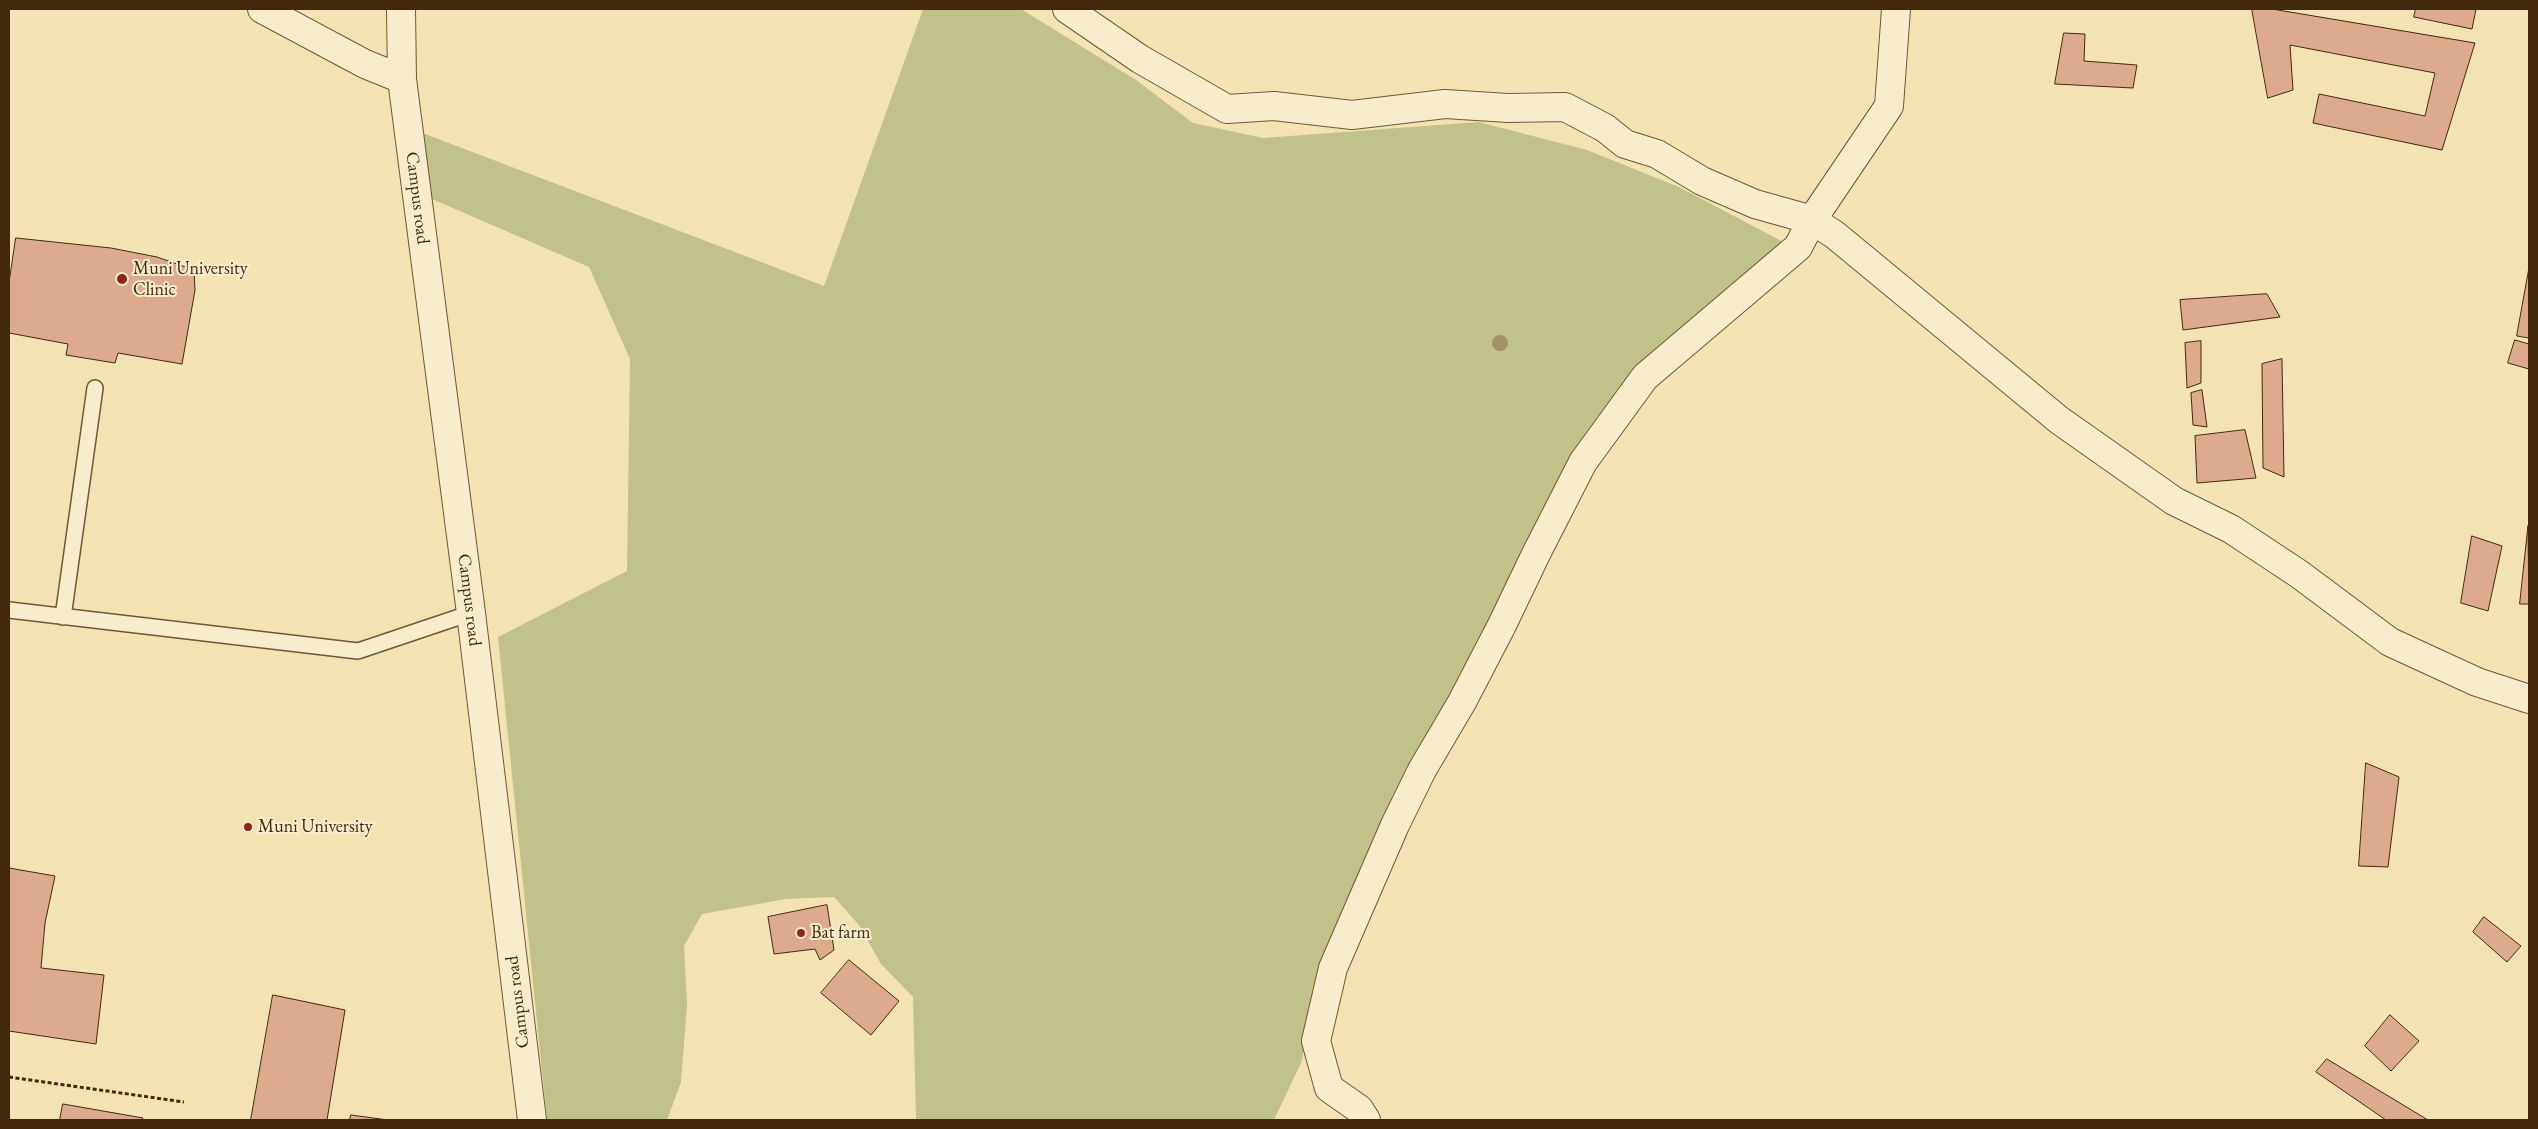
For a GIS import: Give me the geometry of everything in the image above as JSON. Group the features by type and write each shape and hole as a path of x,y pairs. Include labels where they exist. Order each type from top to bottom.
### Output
{"street":[{"path":"262,9 365,64 402,79"},
{"name":"Campus road","path":"401,9 402,79 471,613 532,1120"},
{"path":"1068,9 1140,59 1228,109 1274,106 1352,115 1445,104 1508,108 1565,108 1605,128 1625,144 1657,154 1702,181 1755,204 1812,220 1835,234 2059,420 2174,501 2231,529 2299,574 2390,642 2476,682 2529,699"},
{"path":"1366,1120 1359,1110 1329,1088 1316,1041 1333,968 1406,801 1502,625 1583,462 1645,377 1798,247 1812,220 1889,106 1896,9"}],"lane":[{"path":"64,617 95,388"},
{"path":"9,610 358,651 471,613"}],"path":[{"path":"9,1077 184,1102"}],"green space":[{"path":"923,9 1021,9 1136,80 1193,123 1263,138 1479,122 1587,150 1679,187 1789,245 1654,359 1320,975 1301,1063 1274,1120 916,1120 913,997 881,964 859,925 834,897 786,899 702,914 684,946 687,1005 681,1082 667,1120 547,1120 498,637 627,571 630,359 589,267 425,196 420,132 824,286"}],"building":[{"path":"2252,9 2272,9 2475,43 2442,150 2313,123 2319,94 2425,116 2435,73 2290,45 2293,90 2268,98"},
{"path":"2416,9 2476,9 2472,29 2414,17"},
{"path":"2064,33 2085,34 2084,61 2137,65 2133,88 2055,84"},
{"path":"16,238 111,248 157,257 194,270 195,290 182,364 118,353 115,363 66,355 68,344 9,333 9,283"},
{"path":"2529,268 2529,338 2517,336"},
{"path":"2267,294 2280,317 2183,330 2180,300"},
{"path":"2515,340 2529,344 2529,369 2508,363"},
{"path":"2201,341 2201,383 2187,388 2185,343"},
{"path":"2282,359 2284,477 2263,468 2262,364"},
{"path":"2202,390 2207,427 2193,425 2191,393"},
{"path":"2245,430 2256,478 2197,483 2195,436"},
{"path":"2528,526 2529,604 2520,604"},
{"path":"2472,536 2502,546 2488,611 2461,603"},
{"path":"2366,763 2399,777 2388,867 2359,866"},
{"path":"9,868 55,876 45,923 41,968 104,975 96,1044 9,1031"},
{"name":"Bat farm","path":"827,905 834,950 820,960 815,949 774,954 768,917"},
{"path":"2484,917 2521,946 2507,962 2473,932"},
{"path":"849,960 899,1001 871,1035 821,993"},
{"path":"273,995 345,1010 327,1120 251,1120"},
{"path":"2390,1015 2419,1041 2391,1071 2365,1046"},
{"path":"2327,1059 2428,1120 2386,1120 2316,1072"},
{"path":"63,1104 143,1118 142,1120 60,1120"},
{"path":"351,1115 388,1120 350,1120"}],"place":[{"name":"Muni University Clinic","path":"122,279"},
{"name":"Muni University","path":"248,827"},
{"name":"Bat farm","path":"801,933"}]}
